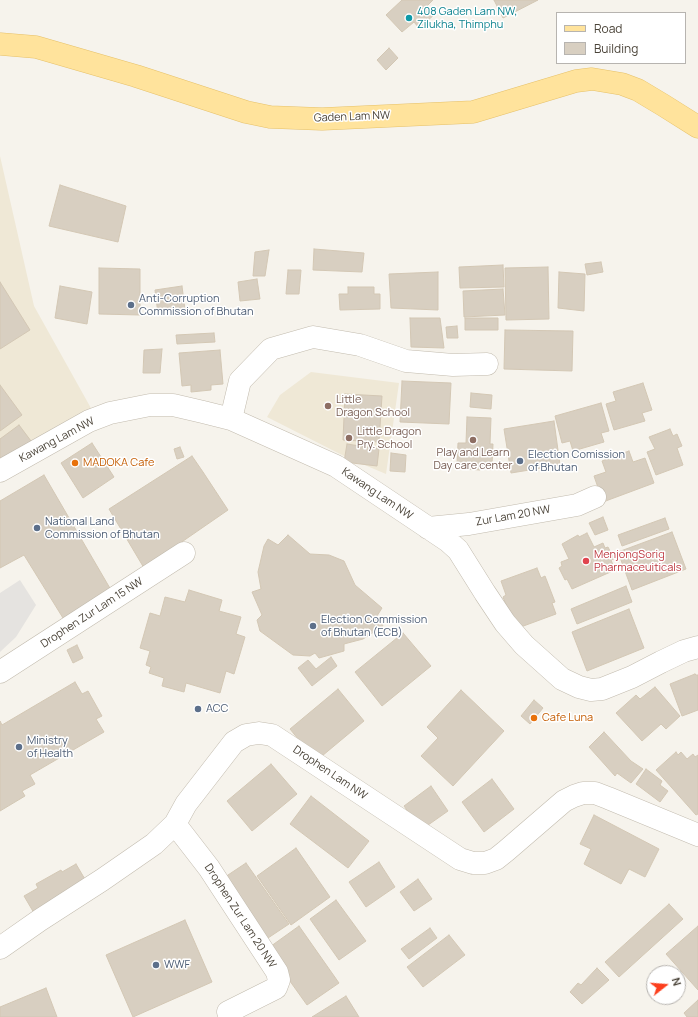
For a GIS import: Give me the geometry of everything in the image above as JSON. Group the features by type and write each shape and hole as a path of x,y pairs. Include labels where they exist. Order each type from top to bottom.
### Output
{"main road":[{"name":"Gaden Lam NW","path":"0,44 36,46 136,76 246,112 270,117 322,119 473,112 576,81 592,78 622,84 638,90 698,126"}],"street":[{"path":"231,419 240,381 271,350 313,337 360,345 406,361 453,365 487,364"},
{"name":"Kawang Lam NW","path":"0,471 89,421 110,414 150,405 173,405 231,419 336,466 448,541 458,550 505,623 524,645 562,679 579,687 591,690 602,689 632,677 684,651 698,647"},
{"name":"Zur Lam 20 NW","path":"428,528 469,524 577,505 595,497"},
{"name":"Drophen Zur Lam 15 NW","path":"0,672 184,553"},
{"name":"Drophen Lam NW","path":"0,948 154,844 175,824 186,804 234,742 246,735 259,733 272,735 460,859 473,863 485,863 496,859 564,801 582,793 595,793 698,835"},
{"name":"Drophen Zur Lam 20 NW","path":"175,824 209,868 277,972 279,980 276,988 228,1012"}],"shaded area":[{"path":"0,156 34,306 92,410 0,461"},
{"name":"Little Dragon Pry. School","path":"311,372 399,383 386,474 348,458 267,417 280,395"},
{"path":"20,580 36,605 16,637 0,652 0,593"}],"building":[{"name":"408 Gaden Lam NW, Zilukha, Thimphu","path":"402,0 433,0 427,6 435,14 419,28 414,22 402,32 386,15"},
{"path":"494,0 538,0 503,18"},
{"path":"389,48 398,58 386,70 377,60"},
{"path":"60,185 126,206 118,242 49,226"},
{"path":"314,249 364,253 362,272 313,270"},
{"path":"269,250 265,276 253,276 255,252"},
{"path":"601,262 603,272 587,275 585,264"},
{"path":"503,265 504,287 460,288 459,267"},
{"path":"548,267 549,319 506,320 505,268"},
{"path":"99,268 140,269 140,315 99,314"},
{"path":"288,270 301,270 299,294 286,294"},
{"path":"438,272 438,310 391,308 389,274"},
{"path":"559,272 585,274 584,311 558,308"},
{"path":"257,279 260,299 240,301 238,282"},
{"path":"0,282 30,330 0,349"},
{"path":"60,286 92,292 87,324 55,318"},
{"path":"182,286 185,310 158,314 155,290"},
{"path":"348,287 374,287 374,294 380,294 380,309 340,310 339,294 348,294"},
{"path":"503,289 505,315 464,317 463,291"},
{"path":"410,318 440,318 444,348 411,347"},
{"path":"465,318 498,318 498,330 465,330"},
{"path":"457,326 458,338 447,338 446,327"},
{"path":"505,330 573,331 572,371 504,369"},
{"path":"214,333 215,342 177,344 176,335"},
{"path":"162,349 160,373 143,373 144,350"},
{"path":"220,350 223,384 211,385 211,390 191,392 191,385 182,386 179,353"},
{"path":"402,381 451,383 449,424 400,422"},
{"path":"643,383 652,410 642,413 645,421 614,430 606,404 616,401 613,392"},
{"path":"0,385 22,415 0,431"},
{"path":"471,393 492,395 491,409 470,407"},
{"path":"345,394 382,396 379,442 343,440"},
{"path":"601,403 609,431 601,433 604,442 573,451 570,441 562,443 555,416"},
{"path":"467,417 491,418 490,444 493,444 492,465 481,465 480,470 468,469 468,465 457,464 458,443 466,443"},
{"path":"554,421 560,465 511,473 504,429"},
{"path":"19,425 31,441 0,463 0,439"},
{"path":"670,429 673,436 677,434 682,446 677,448 683,465 656,475 647,452 655,449 649,437"},
{"path":"92,443 114,477 83,498 61,463"},
{"path":"347,444 379,449 377,466 344,462"},
{"path":"180,447 184,457 177,459 174,449"},
{"path":"629,451 633,462 645,458 654,483 603,502 594,476 606,472 602,461"},
{"path":"391,453 406,455 405,472 390,471"},
{"path":"192,456 228,510 144,568 109,509"},
{"name":"National Land Commission of Bhutan","path":"44,475 111,590 63,618 24,555 0,568 0,501"},
{"path":"603,517 608,530 595,535 589,523"},
{"path":"665,518 669,529 622,546 618,535"},
{"path":"672,532 686,569 632,590 618,552"},
{"path":"587,533 594,547 603,543 605,548 608,547 614,559 611,560 615,570 572,589 567,579 565,580 559,568 562,566 561,562 569,559 562,544 578,535 579,537"},
{"path":"288,535 310,554 329,555 344,561 355,585 382,608 377,616 383,626 363,639 344,644 344,651 319,658 315,653 310,656 293,655 260,631 257,620 262,615 252,592 261,589 258,572 264,546 268,539 278,545"},
{"path":"537,568 541,578 545,576 555,602 552,603 556,614 518,628 511,617 503,597 506,595 501,581"},
{"path":"626,586 632,602 577,624 571,609"},
{"path":"189,590 222,600 219,611 241,617 236,634 245,637 234,674 226,671 220,693 186,683 184,692 162,686 164,678 149,673 151,667 146,665 150,651 140,648 150,613 160,616 165,597 185,602"},
{"path":"629,609 644,648 587,671 572,632"},
{"path":"403,633 431,666 382,706 355,672"},
{"path":"77,645 83,658 73,663 67,650"},
{"path":"331,657 337,666 312,686 298,668 308,660 316,669"},
{"path":"695,674 698,675 698,710 682,716 670,684"},
{"path":"75,682 82,694 88,691 102,716 96,719 104,732 30,775 35,784 22,791 25,796 0,811 0,721 2,725"},
{"path":"655,687 680,716 666,729 661,724 642,741 616,713 636,695 640,699"},
{"path":"338,689 364,721 316,761 290,729"},
{"path":"461,690 504,731 453,786 421,756 438,738 427,727"},
{"path":"534,700 543,708 530,724 521,716"},
{"path":"604,732 631,761 643,769 631,783 617,773 615,776 589,747"},
{"path":"676,752 678,755 681,752 687,759 693,754 695,757 698,755 698,814 696,815 656,770"},
{"path":"271,764 297,794 252,831 227,801"},
{"path":"646,769 662,781 660,785 668,791 660,802 636,784"},
{"path":"492,779 514,809 484,832 462,802"},
{"path":"431,786 448,811 421,830 404,806"},
{"path":"311,796 369,841 348,868 290,824"},
{"path":"594,815 659,849 645,877 629,869 621,884 584,864 591,849 580,844"},
{"path":"296,848 330,897 291,925 257,876"},
{"path":"379,862 395,887 366,907 349,882"},
{"path":"246,863 289,924 265,940 222,879"},
{"path":"76,864 86,881 34,913 24,896 38,888 36,884 61,870 62,872"},
{"path":"418,879 432,899 414,911 400,892"},
{"path":"336,900 366,941 339,960 310,919"},
{"path":"669,904 683,919 619,977 605,962"},
{"path":"185,920 212,982 133,1017 106,955"},
{"path":"299,926 339,983 307,1005 267,949"},
{"path":"698,926 698,990 686,976 686,965 676,965 666,954"},
{"path":"430,928 437,938 409,959 401,949"},
{"path":"449,935 465,955 423,987 407,967"},
{"path":"597,968 609,980 582,1004 570,992 578,983 581,985"},
{"path":"46,988 57,1017 0,1017 0,1007"},
{"path":"346,996 359,1017 312,1017"},
{"path":"698,1000 698,1017 687,1017 684,1013"}],"place":[{"name":"408 Gaden Lam NW, Zilukha, Thimphu","path":"409,18"},
{"name":"Anti-Corruption Commission of Bhutan","path":"131,305"},
{"name":"Little Dragon School","path":"328,406"},
{"name":"Little Dragon Pry. School","path":"349,438"},
{"name":"Play and Learn Day care center","path":"473,440"},
{"name":"Election Comission of Bhutan","path":"520,461"},
{"name":"MADOKA Cafe","path":"75,463"},
{"name":"National Land Commission of Bhutan","path":"37,528"},
{"name":"MenjongSorig Pharmaceuiticals","path":"586,561"},
{"name":"Election Commission of Bhutan (ECB)","path":"313,626"},
{"name":"ACC","path":"198,709"},
{"name":"Cafe Luna","path":"534,718"},
{"name":"Ministry of Health","path":"19,747"},
{"name":"WWF","path":"156,965"}]}
